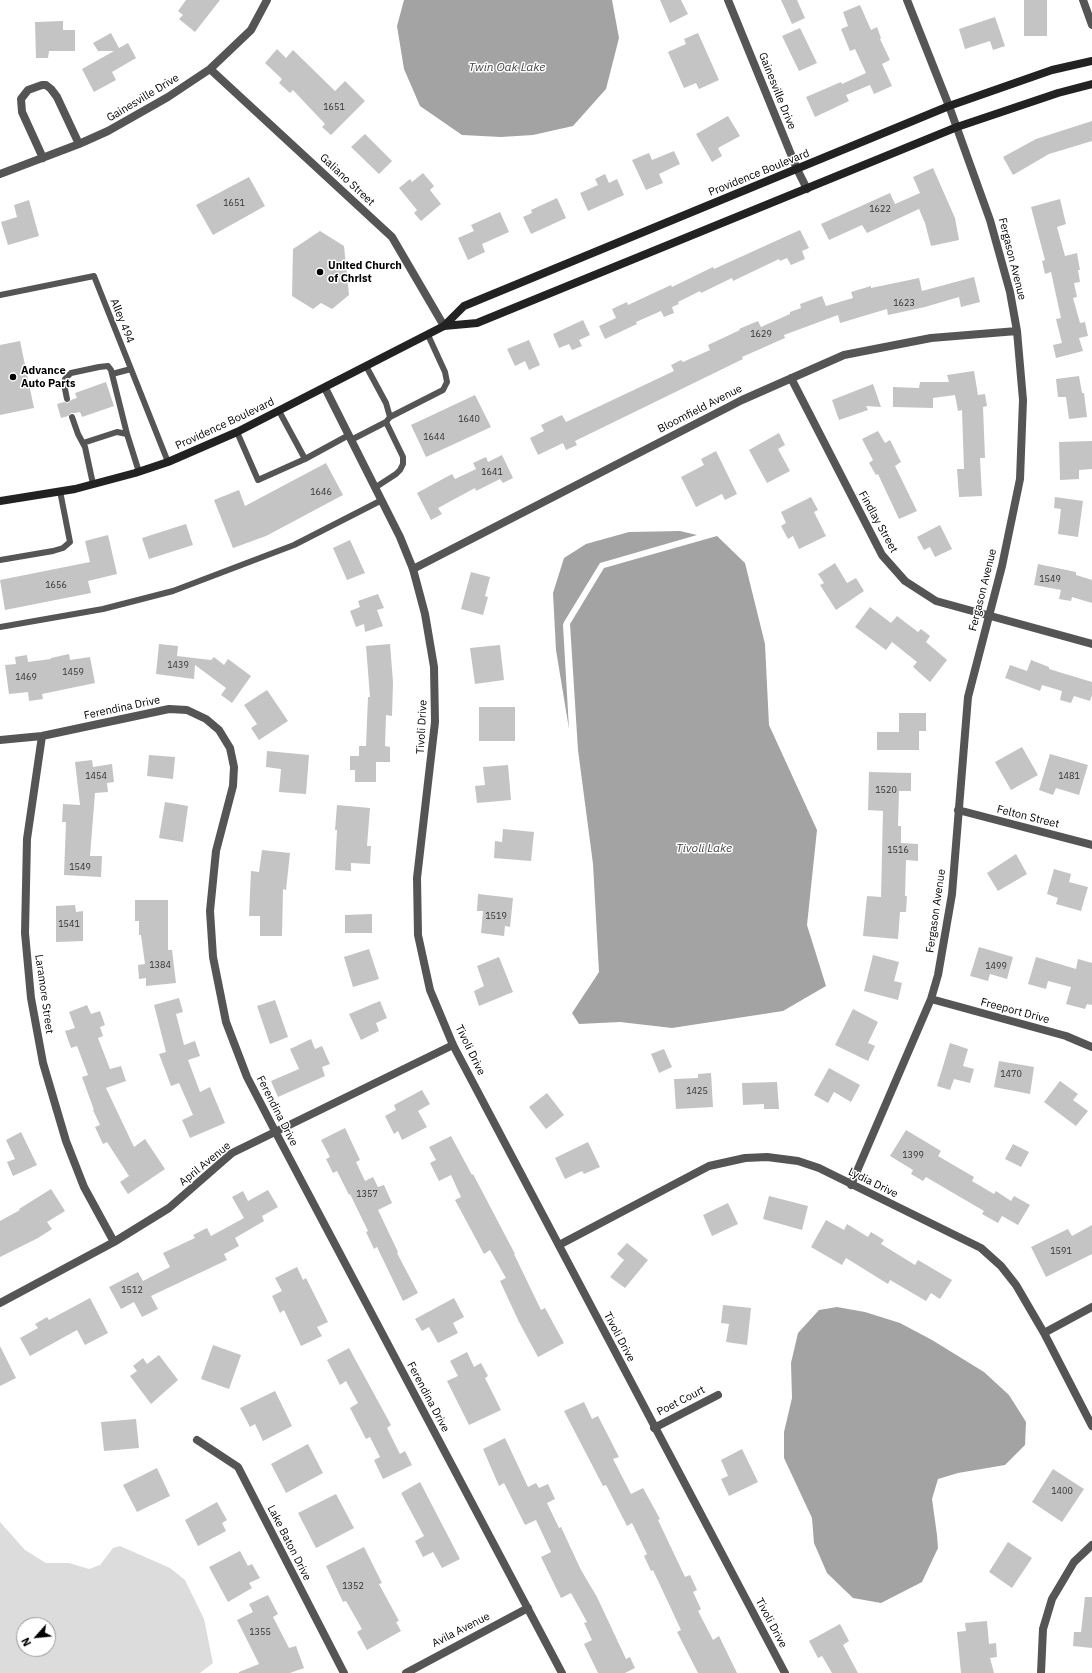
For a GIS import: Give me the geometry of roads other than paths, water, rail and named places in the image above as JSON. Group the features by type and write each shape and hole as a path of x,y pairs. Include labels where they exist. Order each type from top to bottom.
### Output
{"main road":[{"name":"Providence Boulevard","path":"0,501 60,492 139,472 168,462 237,432 428,335 444,326 464,306 949,106 1052,70 1092,61"},
{"name":"Providence Boulevard","path":"444,326 477,323 957,127 1058,93 1092,84"}],"street":[{"name":"Gainesville Drive","path":"0,174 79,144 108,131 168,97 210,70 251,30 267,0"},
{"name":"Gainesville Drive","path":"728,0 797,169 807,189"},
{"name":"Fergason Avenue","path":"851,1185 931,999 938,975 952,894 968,696 1002,566 1020,479 1023,400 1017,331 1010,292 990,220 957,127 907,0"},
{"path":"1083,0 1092,25"},
{"name":"Galiano Street","path":"210,70 392,237 444,326"},
{"path":"43,158 22,112 21,99 28,90 42,85 46,85 51,89 57,97 79,144"},
{"name":"Bloomfield Avenue","path":"413,569 742,400 844,355 931,338 1017,331"},
{"name":"Findlay Street","path":"791,378 882,556 905,581 936,602 1092,644"},
{"name":"Tivoli Drive","path":"325,388 376,487 413,569 425,614 434,667 435,722 417,878 418,935 430,990 453,1045 654,1428 785,1673"},
{"name":"Ferendina Drive","path":"0,740 42,736 169,709 186,710 206,719 218,730 230,748 234,767 233,786 216,851 210,910 213,957 226,1022 247,1077 562,1673"},
{"name":"Laramore Street","path":"42,736 27,839 25,933 31,998 43,1063 66,1141 84,1187 114,1242"},
{"name":"Felton Street","path":"958,810 1092,845"},
{"name":"Freeport Drive","path":"931,999 1066,1036 1092,1048"},
{"name":"April Avenue","path":"0,1303 114,1242 169,1208 232,1153 453,1045"},
{"name":"Lydia Drive","path":"559,1245 709,1166 745,1158 767,1157 798,1161 819,1168 981,1248 1001,1266 1016,1286 1044,1333 1092,1426"},
{"path":"1044,1333 1092,1307"},
{"name":"Poet Court","path":"654,1428 718,1395"},
{"name":"Lake Baton Drive","path":"197,1440 238,1467 344,1673"},
{"path":"1041,1673 1043,1629 1052,1599 1074,1562 1092,1545"},
{"name":"Avila Avenue","path":"406,1673 528,1608"}],"lane":[{"name":"Alley 494","path":"0,294 94,276 168,462"},
{"path":"237,432 258,480 388,419 443,390 447,382 445,372 428,335"},
{"path":"67,398 64,384 65,379 72,373 108,366 112,374 127,434 139,472"},
{"path":"366,366 386,403 388,419 403,457 404,464 396,474 376,487"},
{"path":"112,374 131,369"},
{"path":"279,411 305,459"},
{"path":"72,417 78,434 84,443 93,484"},
{"path":"84,443 117,432 127,434"},
{"path":"0,560 63,548 70,542 60,492"},
{"path":"0,627 103,609 173,591 294,546 382,500"}],"water":[{"name":"Twin Oak Lake","path":"404,0 612,0 619,38 606,89 573,126 533,135 501,137 462,135 420,106 404,69 397,26"},
{"path":"680,531 697,535 600,563 564,622 569,729 556,650 553,593 564,558 586,544 629,532"},
{"name":"Tivoli Lake","path":"717,536 745,563 765,644 769,725 817,830 807,925 826,986 783,1011 672,1028 620,1022 579,1024 572,1013 599,972 593,864 578,750 570,624 604,568"},
{"path":"837,1307 865,1312 900,1323 932,1340 984,1372 1009,1395 1026,1422 1025,1445 1005,1465 958,1473 938,1479 932,1499 938,1548 922,1582 881,1603 853,1598 827,1573 814,1543 812,1518 784,1458 784,1432 792,1398 791,1363 798,1333 819,1310"}],"place":[{"name":"United Church of Christ","path":"320,272"},
{"name":"Advance Auto Parts","path":"13,377"}]}
